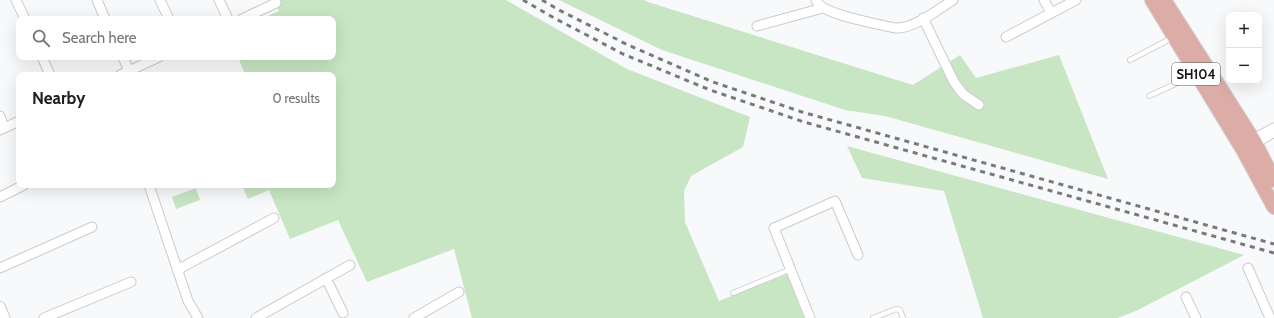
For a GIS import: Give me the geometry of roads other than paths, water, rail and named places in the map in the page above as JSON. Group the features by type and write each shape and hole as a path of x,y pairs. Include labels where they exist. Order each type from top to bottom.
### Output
{"main road":[{"name":"SH104","path":"1152,0 1196,74 1274,180"},
{"name":"SH104","path":"1164,0 1248,144 1274,207"}],"street":[{"path":"16,0 23,16"},
{"path":"97,0 104,16"},
{"path":"160,0 168,16"},
{"path":"219,0 227,16"},
{"path":"816,0 817,3 823,8 835,14 895,28 912,25 953,0"},
{"path":"1044,0 1051,13"},
{"path":"1006,37 1076,0"},
{"path":"248,16 276,3"},
{"path":"757,26 823,8"},
{"path":"923,18 954,82 963,94 979,105"},
{"path":"43,60 49,72"},
{"path":"124,60 129,71 153,60"},
{"path":"0,116 2,129 16,122"},
{"path":"1248,144 1274,130"},
{"path":"0,197 18,188"},
{"path":"150,188 188,301 198,318"},
{"path":"810,318 774,228 834,201 836,202 858,255"},
{"path":"177,270 274,218"},
{"path":"0,268 92,227"},
{"path":"256,318 350,265"},
{"path":"1248,268 1270,318"},
{"path":"326,278 343,313"},
{"path":"44,318 130,282"},
{"path":"414,318 459,292"},
{"path":"1186,297 1196,318"},
{"path":"0,306 5,318"}],"lane":[{"path":"1130,60 1174,37"},
{"path":"1149,96 1196,74"},
{"path":"733,293 791,269"},
{"path":"872,318 896,309 900,310 904,318"}],"railway":[{"path":"523,0 623,54 710,90 804,122 1274,253"},
{"path":"542,0 628,45 713,82 802,112 1274,244"}]}
